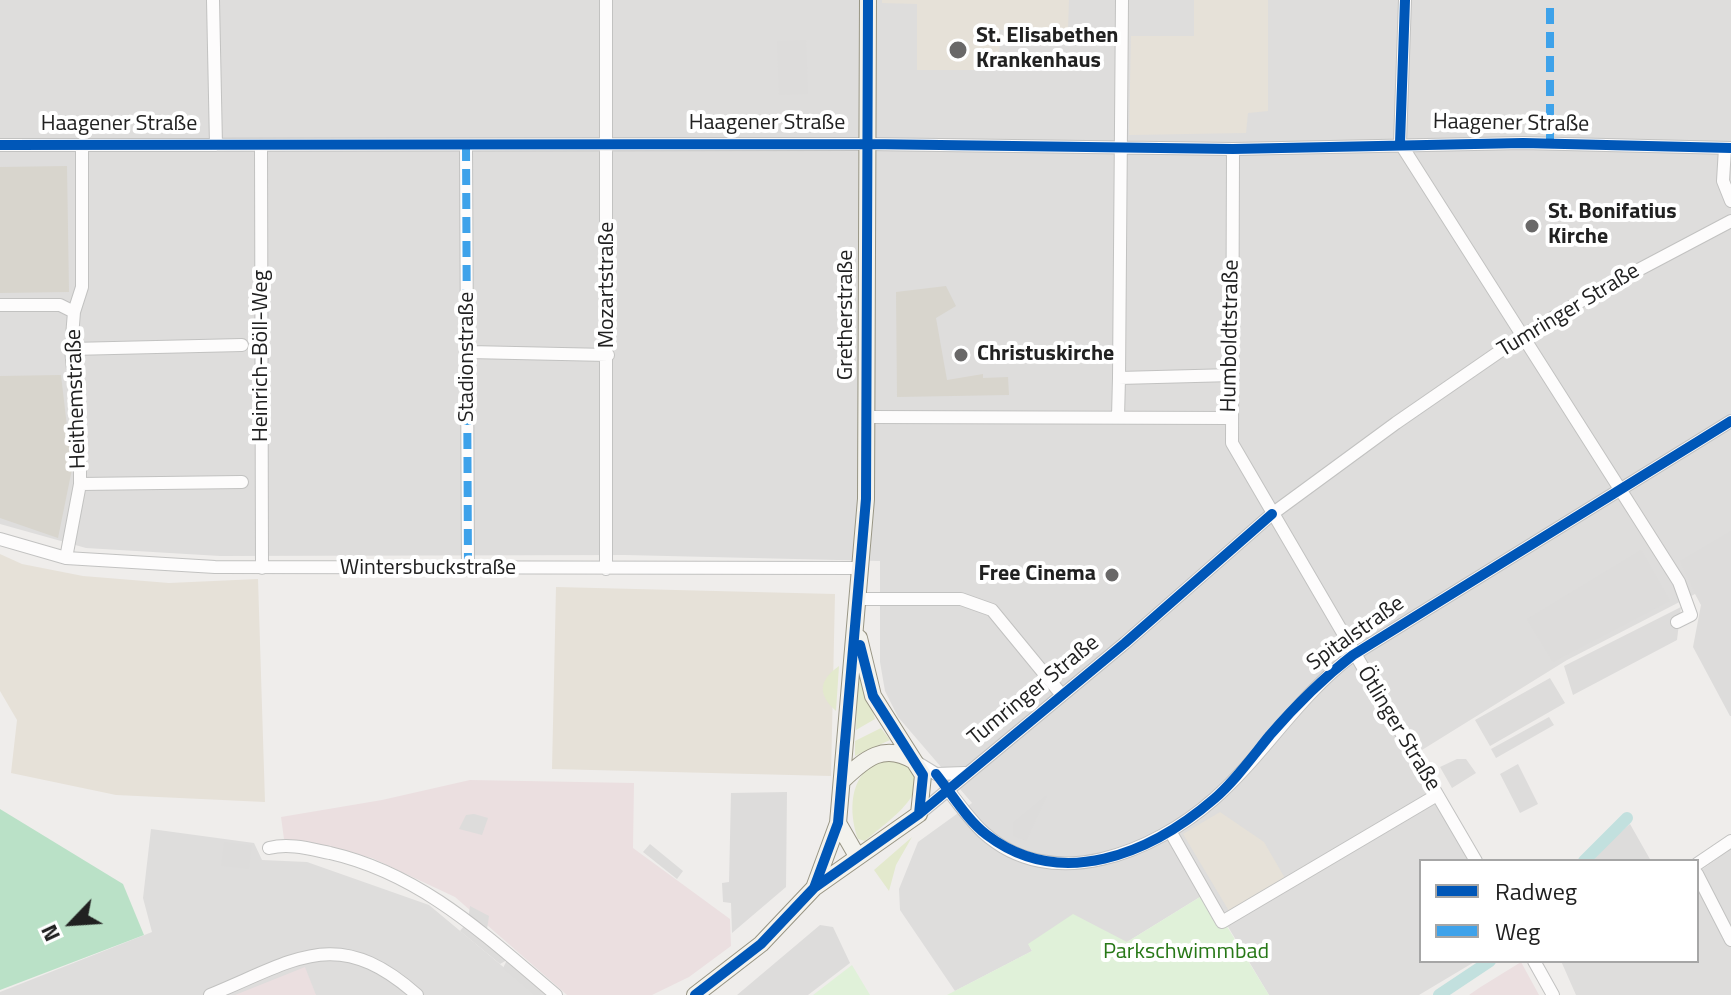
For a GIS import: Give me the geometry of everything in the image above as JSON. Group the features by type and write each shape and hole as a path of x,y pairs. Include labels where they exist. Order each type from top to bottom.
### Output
{"main road":[{"name":"Gretherstraße","path":"838,823 857,629 868,417 868,0"},
{"name":"Gretherstraße","path":"857,629 873,696 898,739 918,763"},
{"path":"843,780 863,761 885,752 895,752 918,763 924,785 919,814"},
{"name":"Tumringer Straße","path":"695,995 761,944 814,888 919,814"},
{"path":"838,823 857,856"},
{"name":"Tumringer Straße","path":"814,888 838,823"}],"street":[{"path":"213,0 216,145"},
{"name":"Mozartstraße","path":"606,0 606,569"},
{"path":"1118,417 1123,147 1122,0"},
{"path":"1405,0 1400,143 1679,582 1691,615 1677,622"},
{"name":"Haagener Straße","path":"0,145 867,144 1233,149 1400,143 1728,148"},
{"name":"Heithemstraße","path":"66,558 80,484 80,440 71,349 74,312 82,287 82,144"},
{"name":"Heinrich-Böll-Weg","path":"261,145 262,568"},
{"name":"Stadionstraße","path":"466,145 468,570"},
{"path":"1728,148 1723,181 1731,201"},
{"name":"Humboldtstraße","path":"1233,149 1233,375 1230,431 1236,453 1272,514"},
{"name":"Tumringer Straße","path":"919,814 1272,514 1522,336 1591,295 1731,221"},
{"path":"0,305 60,305 74,312"},
{"path":"71,349 242,345"},
{"path":"469,352 608,355"},
{"path":"1119,378 1233,375"},
{"path":"868,417 1231,418"},
{"name":"Spitalstraße","path":"948,790 984,832 1001,844 1058,865 1095,862 1134,850 1170,831 1214,799 1317,683 1353,655 1731,421"},
{"path":"80,484 242,482"},
{"name":"Ötlinger Straße","path":"1272,514 1475,859"},
{"name":"Wintersbuckstraße","path":"0,539 66,558 262,568 860,568"},
{"path":"858,599 961,599 992,610 1061,694"},
{"name":"Tumringer Straße","path":"918,763 936,774 965,773"},
{"path":"1170,831 1222,922 1437,795"},
{"path":"1699,863 1731,841"},
{"path":"269,848 303,848 363,863 413,883 456,910 556,995"},
{"path":"1699,878 1730,932"},
{"path":"210,995 307,957 333,952 374,962 417,995"},
{"path":"1535,963 1553,995"}],"shaded area":[{"path":"0,0 1731,0 1731,659 1695,594 1567,660 1409,758 1468,859 1419,859 1419,963 1473,963 1419,995 1269,995 1227,925 1219,929 1200,897 1127,942 1029,945 1032,951 955,991 900,910 899,889 918,842 972,803 898,717 885,691 880,662 880,561 625,555 220,556 86,548 0,524"},
{"name":"St. Elisabethen Krankenhaus","path":"882,0 1069,0 1068,29 1000,30 999,70 917,70 917,4 882,3"},
{"path":"1194,0 1268,0 1268,111 1248,113 1246,133 1129,135 1131,36 1194,36"},
{"path":"806,40 808,94 779,95 777,41"},
{"path":"67,166 69,292 0,293 0,167"},
{"path":"946,286 956,306 936,318 947,380 983,374 983,378 1008,377 1009,395 897,397 896,292"},
{"path":"61,375 72,469 58,538 0,518 0,376"},
{"path":"1731,531 1730,716 1693,647 1701,605 1680,561"},
{"path":"1641,550 1670,601 1553,662 1527,619"},
{"path":"0,554 22,564 83,576 169,583 258,579 265,802 116,795 11,773 17,720 0,691"},
{"path":"556,587 835,594 831,776 552,769"},
{"path":"1681,607 1677,640 1573,695 1564,666"},
{"path":"1550,678 1565,703 1490,746 1475,720"},
{"path":"1549,717 1554,725 1496,758 1491,749"},
{"path":"1457,759 1466,759 1476,773 1452,788 1440,767"},
{"path":"1518,764 1538,804 1520,813 1500,774"},
{"path":"470,780 634,783 633,848 730,919 731,946 689,977 652,995 567,995 455,897 372,858 284,839 281,817 382,800"},
{"path":"787,792 786,887 732,933 731,903 723,902 722,883 729,882 731,793"},
{"path":"1047,795 1026,841 1013,836 1013,823"},
{"path":"1220,812 1264,842 1286,880 1229,911 1183,834"},
{"path":"466,815 488,818 482,835 459,829"},
{"path":"1630,824 1650,859 1594,859"},
{"path":"151,829 254,843 262,860 307,862 429,905 537,995 0,995 0,992 152,932 143,898"},
{"path":"224,842 252,845 249,869 221,866"},
{"path":"650,844 683,871 677,879 643,852"},
{"path":"1731,849 1731,995 1576,995 1562,963 1699,963 1699,872"},
{"path":"470,906 489,916 486,936 556,995 535,995 503,968 507,960 500,964 460,931 468,921"},
{"path":"820,925 833,927 850,963 808,995 737,995"},
{"path":"1522,963 1539,995 1469,995"},
{"path":"305,967 316,995 235,995"}],"green space":[{"path":"858,662 875,719 856,730"},
{"path":"839,666 836,711 826,699 823,687 827,677"},
{"path":"881,728 890,740 855,756 855,741"},
{"path":"895,758 910,768 916,778 915,789 888,822 865,841 858,839 853,799 861,776 869,767"},
{"path":"0,809 123,884 144,935 0,990"},
{"path":"912,837 896,865 889,891 874,870"},
{"name":"Parkschwimmbad","path":"1200,897 1219,928 1226,925 1269,995 947,995 1032,951 1028,944 1073,914 1127,942"},
{"path":"852,965 870,995 813,995"}],"waterway":[{"path":"1586,859 1627,818"},
{"path":"1439,995 1487,963"}],"marked path":[{"path":"1550,0 1550,144"},
{"path":"466,145 468,570"}],"cycle path":[{"path":"814,888 838,823 866,499 868,0"},
{"path":"1400,143 1405,0"},
{"path":"0,145 867,144 1233,149 1523,143 1731,148"},
{"path":"936,774 980,829 1015,852 1045,861 1074,863 1104,859 1134,849 1162,836 1214,799 1300,703 1353,655 1731,421"},
{"path":"695,995 761,944 814,888 919,814 1125,643 1272,514"},
{"path":"860,645 873,696 923,775 919,814"}],"place":[{"name":"St. Elisabethen Krankenhaus","path":"958,50"},
{"name":"St. Bonifatius Kirche","path":"1532,226"},
{"name":"Christuskirche","path":"961,355"},
{"name":"Free Cinema","path":"1112,575"}]}
